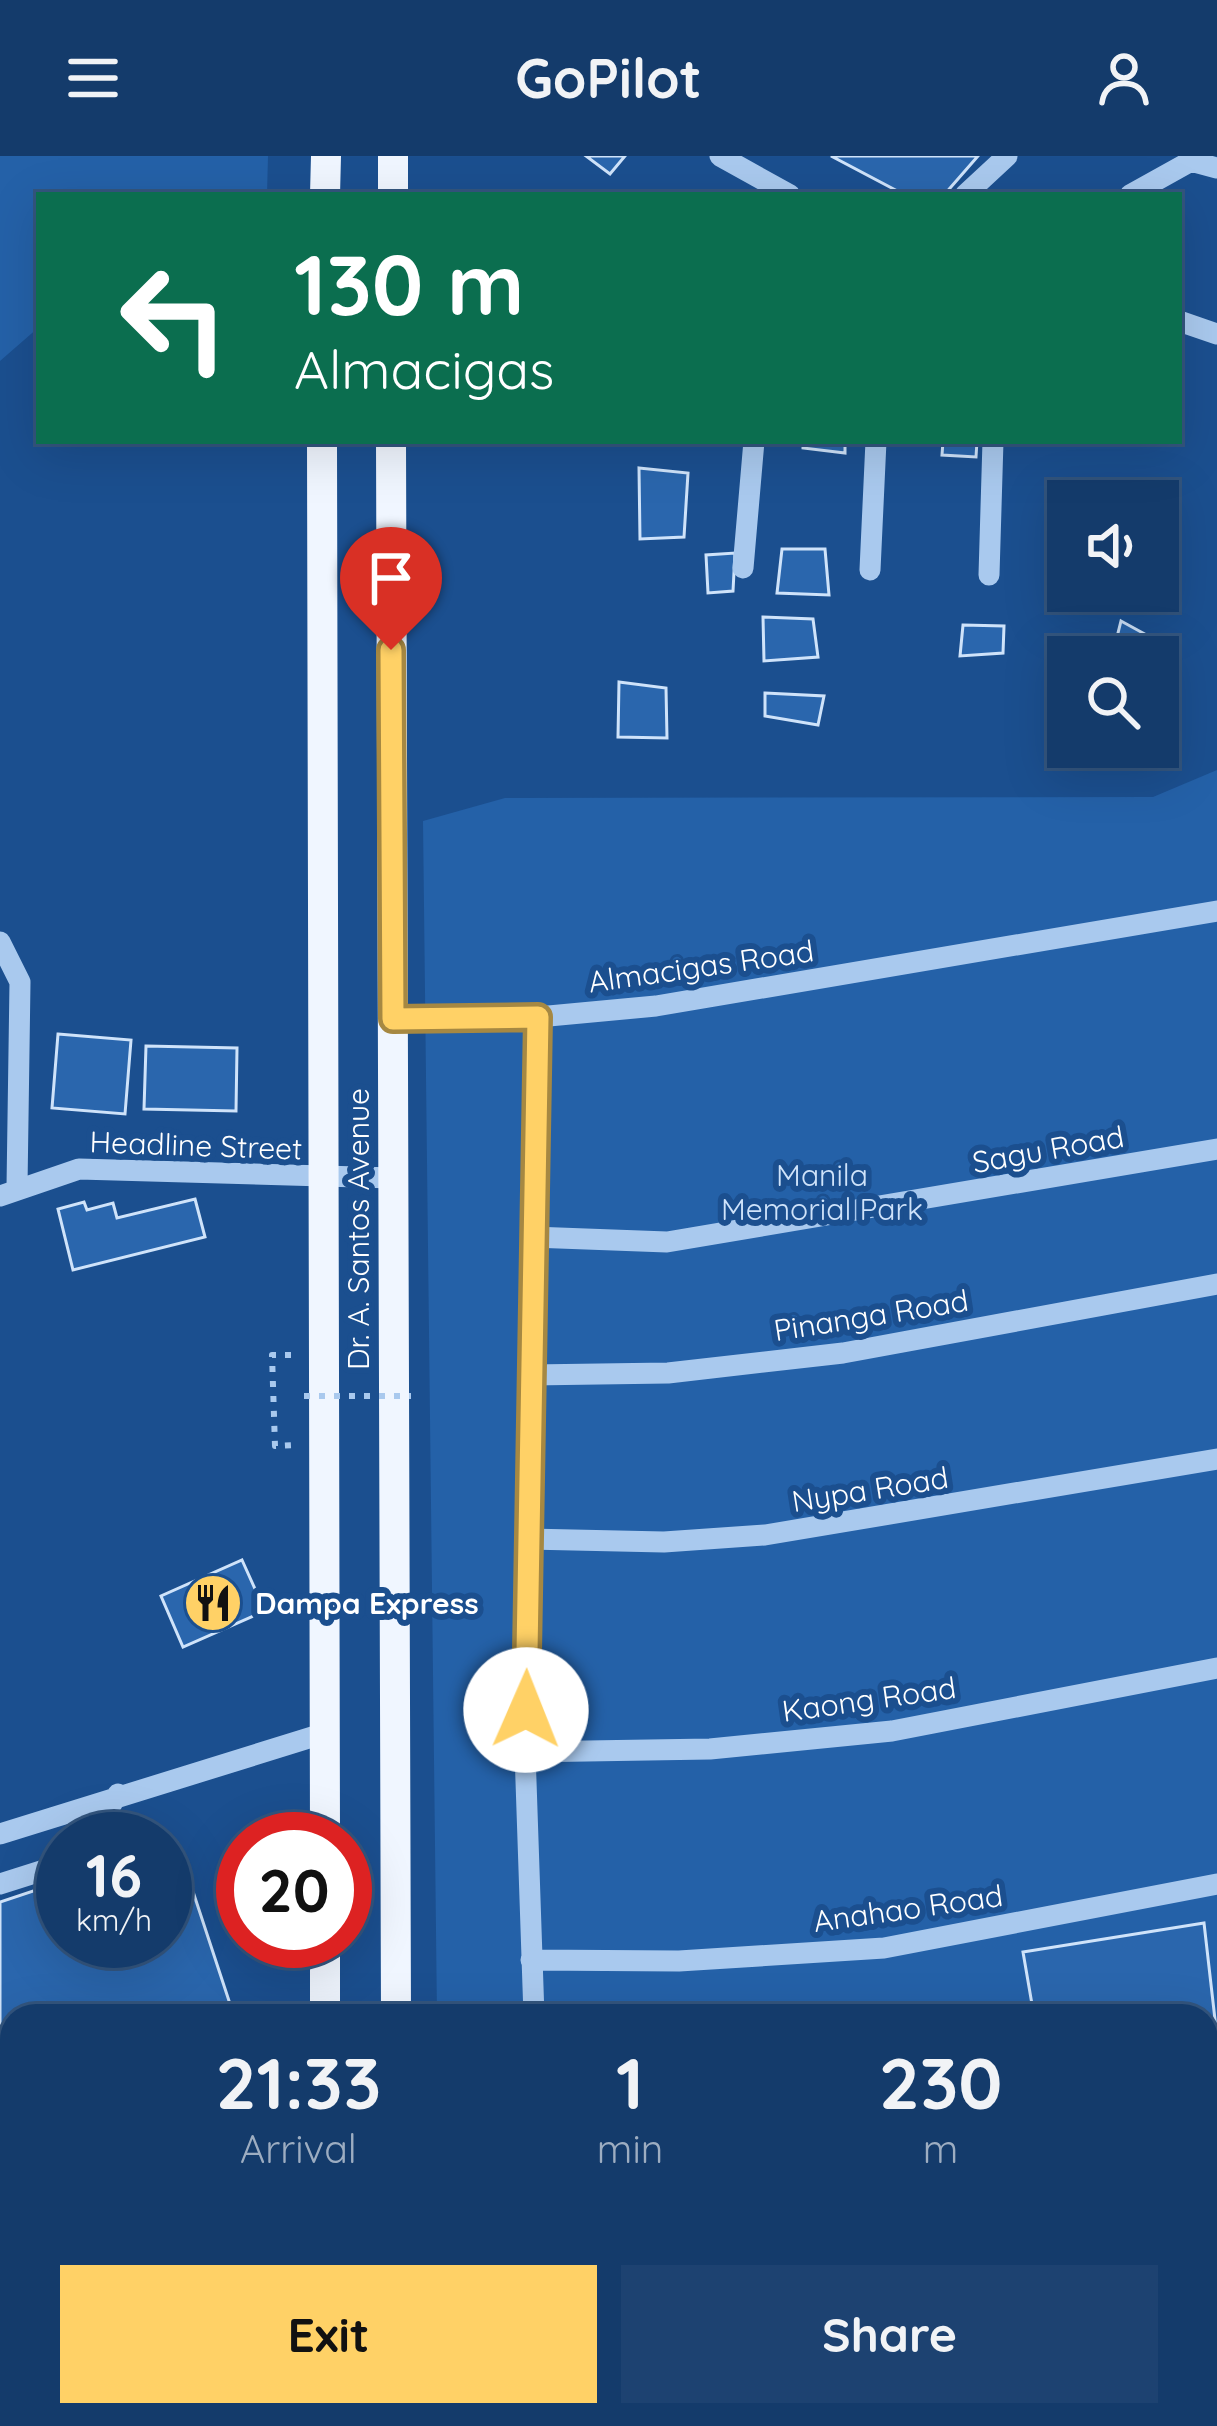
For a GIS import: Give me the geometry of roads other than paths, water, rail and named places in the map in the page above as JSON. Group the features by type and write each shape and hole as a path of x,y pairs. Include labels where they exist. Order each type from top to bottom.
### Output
{"main road":[{"path":"325,192 326,156"},
{"path":"393,156 393,192"},
{"name":"Dr. A. Santos Avenue","path":"322,444 325,1812"},
{"name":"Dr. A. Santos Avenue","path":"391,444 396,2004"},
{"path":"325,1968 325,2004"}],"street":[{"path":"720,156 785,192"},
{"path":"968,192 1007,156"},
{"path":"1135,192 1191,161 1217,168"},
{"path":"1182,322 1217,334"},
{"path":"743,568 754,444"},
{"path":"870,569 876,444"},
{"path":"989,574 992,444"},
{"name":"Almacigas Road","path":"393,1019 538,1017 700,999 1217,911"},
{"path":"2,943 20,982 9,1191"},
{"path":"534,2004 525,1753 538,1017"},
{"name":"Sagu Road","path":"532,1237 667,1242 1217,1149"},
{"name":"Headline Street","path":"9,1191 79,1169 322,1180 394,1178"},
{"name":"Pinanga Road","path":"530,1375 668,1373 842,1353 1217,1284"},
{"name":"Nypa Road","path":"529,1539 664,1542 765,1535 1217,1459"},
{"name":"Kaong Road","path":"525,1753 710,1749 892,1731 1217,1668"},
{"path":"0,1834 325,1733"},
{"path":"106,1812 118,1794"},
{"path":"0,1884 36,1873"},
{"name":"Anahao Road","path":"532,1960 679,1961 884,1948 1217,1884"}],"place":[{"name":"Dampa Express","path":"213,1603"}],"park label":[{"name":"Manila Memorial Park","path":"822,1192"}]}
